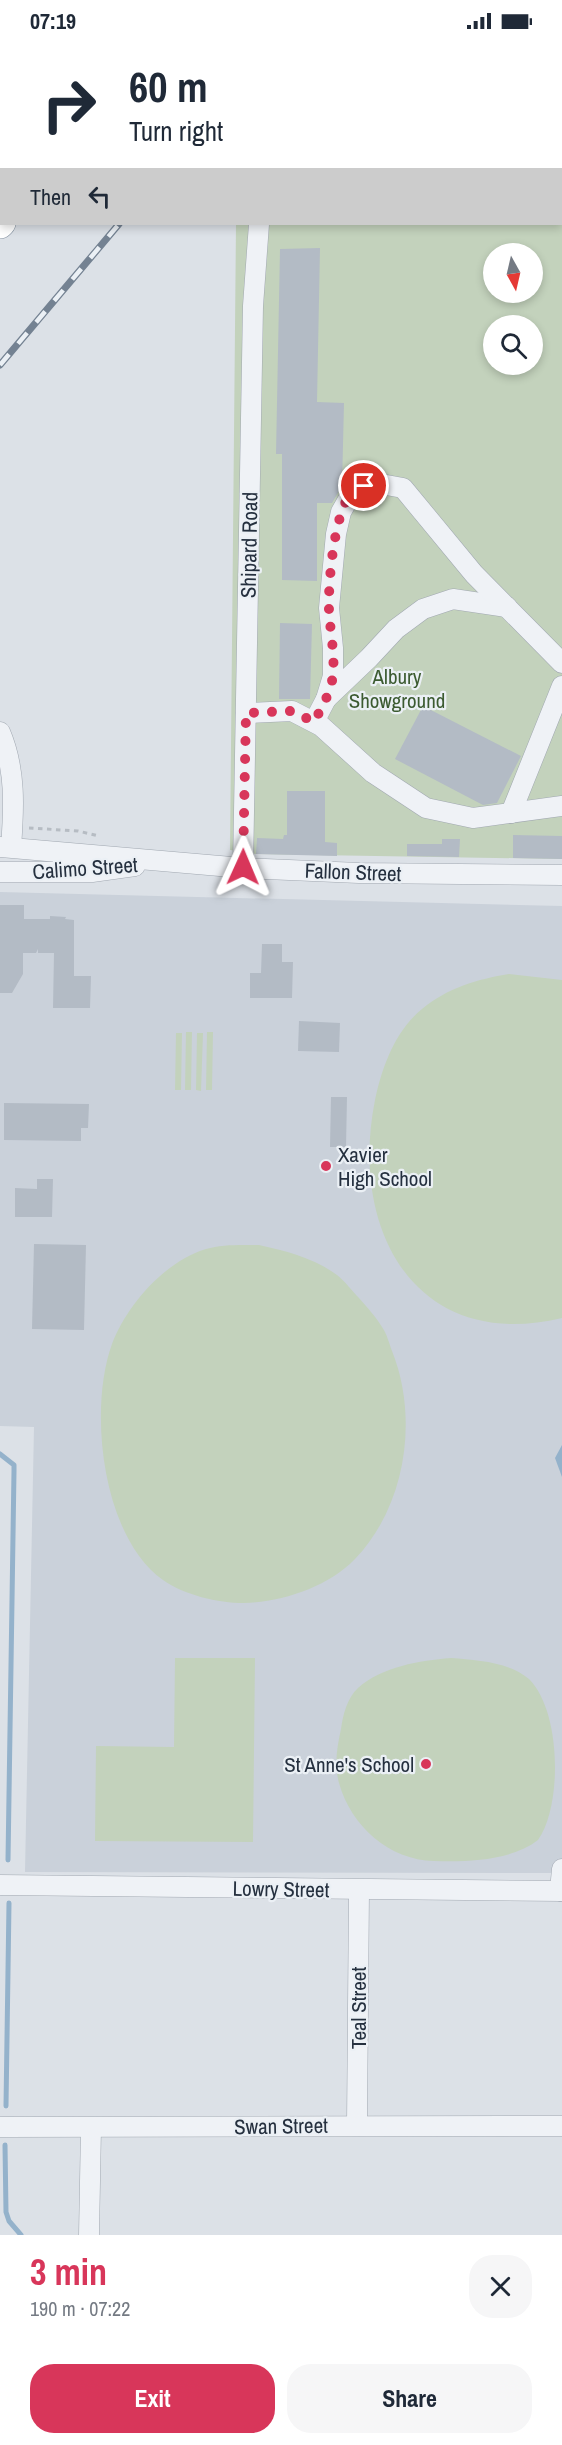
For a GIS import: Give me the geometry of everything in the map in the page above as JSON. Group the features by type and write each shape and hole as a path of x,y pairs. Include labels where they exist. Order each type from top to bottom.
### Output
{"street":[{"name":"Shipard Road","path":"243,867 253,306 259,225"},
{"path":"314,722 326,699 333,676 329,608 336,534 341,512 353,491 364,486 381,484 403,488 474,574 562,663"},
{"path":"326,699 396,629 423,609 453,599 507,607"},
{"path":"511,813 562,686"},
{"path":"246,713 292,711 314,722 373,773 426,808 473,818 562,806"},
{"path":"0,732 12,775 6,847"},
{"name":"Fallon Street","path":"6,847 243,867 359,873 562,875"},
{"name":"Calimo Street","path":"0,872 92,872 170,861"},
{"path":"561,1891 562,1869"},
{"name":"Lowry Street","path":"0,1885 561,1891"},
{"name":"Teal Street","path":"357,2125 359,1890"},
{"name":"Swan Street","path":"0,2127 562,2126"},
{"path":"89,2235 91,2128"}],"shaded area":[{"name":"Xavier High School","path":"0,892 562,906 562,1873 25,1872 34,1427 0,1426"}],"green space":[{"name":"Albury Showground","path":"236,225 562,225 562,859 256,854 230,850"},
{"path":"509,974 562,980 562,1318 511,1324 467,1317 431,1298 404,1270 384,1235 373,1193 370,1148 375,1100 382,1075 391,1050 404,1028 422,1009 442,995 474,982"},
{"path":"186,1032 192,1032 191,1090 185,1090"},
{"path":"207,1032 213,1032 212,1090 206,1090"},
{"path":"176,1033 182,1033 181,1090 175,1090"},
{"path":"197,1033 203,1033 201,1091 196,1090"},
{"path":"259,1245 300,1256 328,1269 343,1280 374,1316 387,1336 400,1377 405,1404 406,1432 403,1460 386,1514 372,1538 355,1559 332,1578 304,1591 274,1600 234,1603 212,1600 181,1590 163,1580 142,1560 126,1534 114,1504 106,1471 101,1403 105,1371 112,1344 119,1329 137,1300 162,1274 191,1255 212,1247"},
{"path":"175,1658 255,1658 253,1842 95,1841 96,1746 174,1747"},
{"path":"451,1658 502,1665 521,1673 529,1679 540,1694 548,1713 555,1760 551,1806 546,1825 538,1840 527,1847 502,1856 488,1859 434,1861 417,1859 387,1847 362,1826 345,1799 337,1776 338,1742 344,1713 354,1692 379,1674 390,1670 414,1663"}],"water":[{"path":"562,1445 562,1477 555,1458"}],"building":[{"path":"320,248 317,402 344,403 342,486 332,503 317,503 317,581 282,580 282,454 276,454 280,249"},
{"path":"280,623 312,624 310,699 279,699"},
{"path":"423,706 521,756 497,803 483,805 395,759"},
{"path":"287,791 325,791 325,842 337,843 337,856 256,854 257,838 283,839 284,835 287,835"},
{"path":"513,835 562,836 562,859 513,858"},
{"path":"442,839 460,839 459,857 407,856 407,844 442,844"},
{"path":"0,905 24,905 24,919 50,919 50,916 74,920 74,976 91,976 90,1008 53,1008 54,953 38,953 38,949 36,953 23,953 23,974 12,993 0,993"},
{"path":"262,944 282,944 282,962 293,962 292,998 250,998 250,973 261,973"},
{"path":"299,1021 340,1023 339,1052 298,1051"},
{"path":"331,1097 347,1097 346,1147 330,1147"},
{"path":"4,1103 89,1104 88,1128 81,1128 81,1141 4,1140"},
{"path":"37,1179 53,1179 52,1217 15,1217 15,1188 37,1189"},
{"path":"34,1244 86,1245 84,1330 32,1329"}],"waterway":[{"path":"0,1454 14,1465 8,1860"},
{"path":"6,2106 9,1903"},
{"path":"5,2145 6,2212 9,2221 21,2235"}],"railway":[{"path":"0,365 118,225"}],"place":[{"name":"Xavier High School","path":"326,1166"},
{"name":"St Anne's School","path":"426,1764"}],"route":[{"path":"243,867 246,713 292,711 314,722 326,699 333,676 329,608 336,534 341,512 353,491 364,486"}]}
